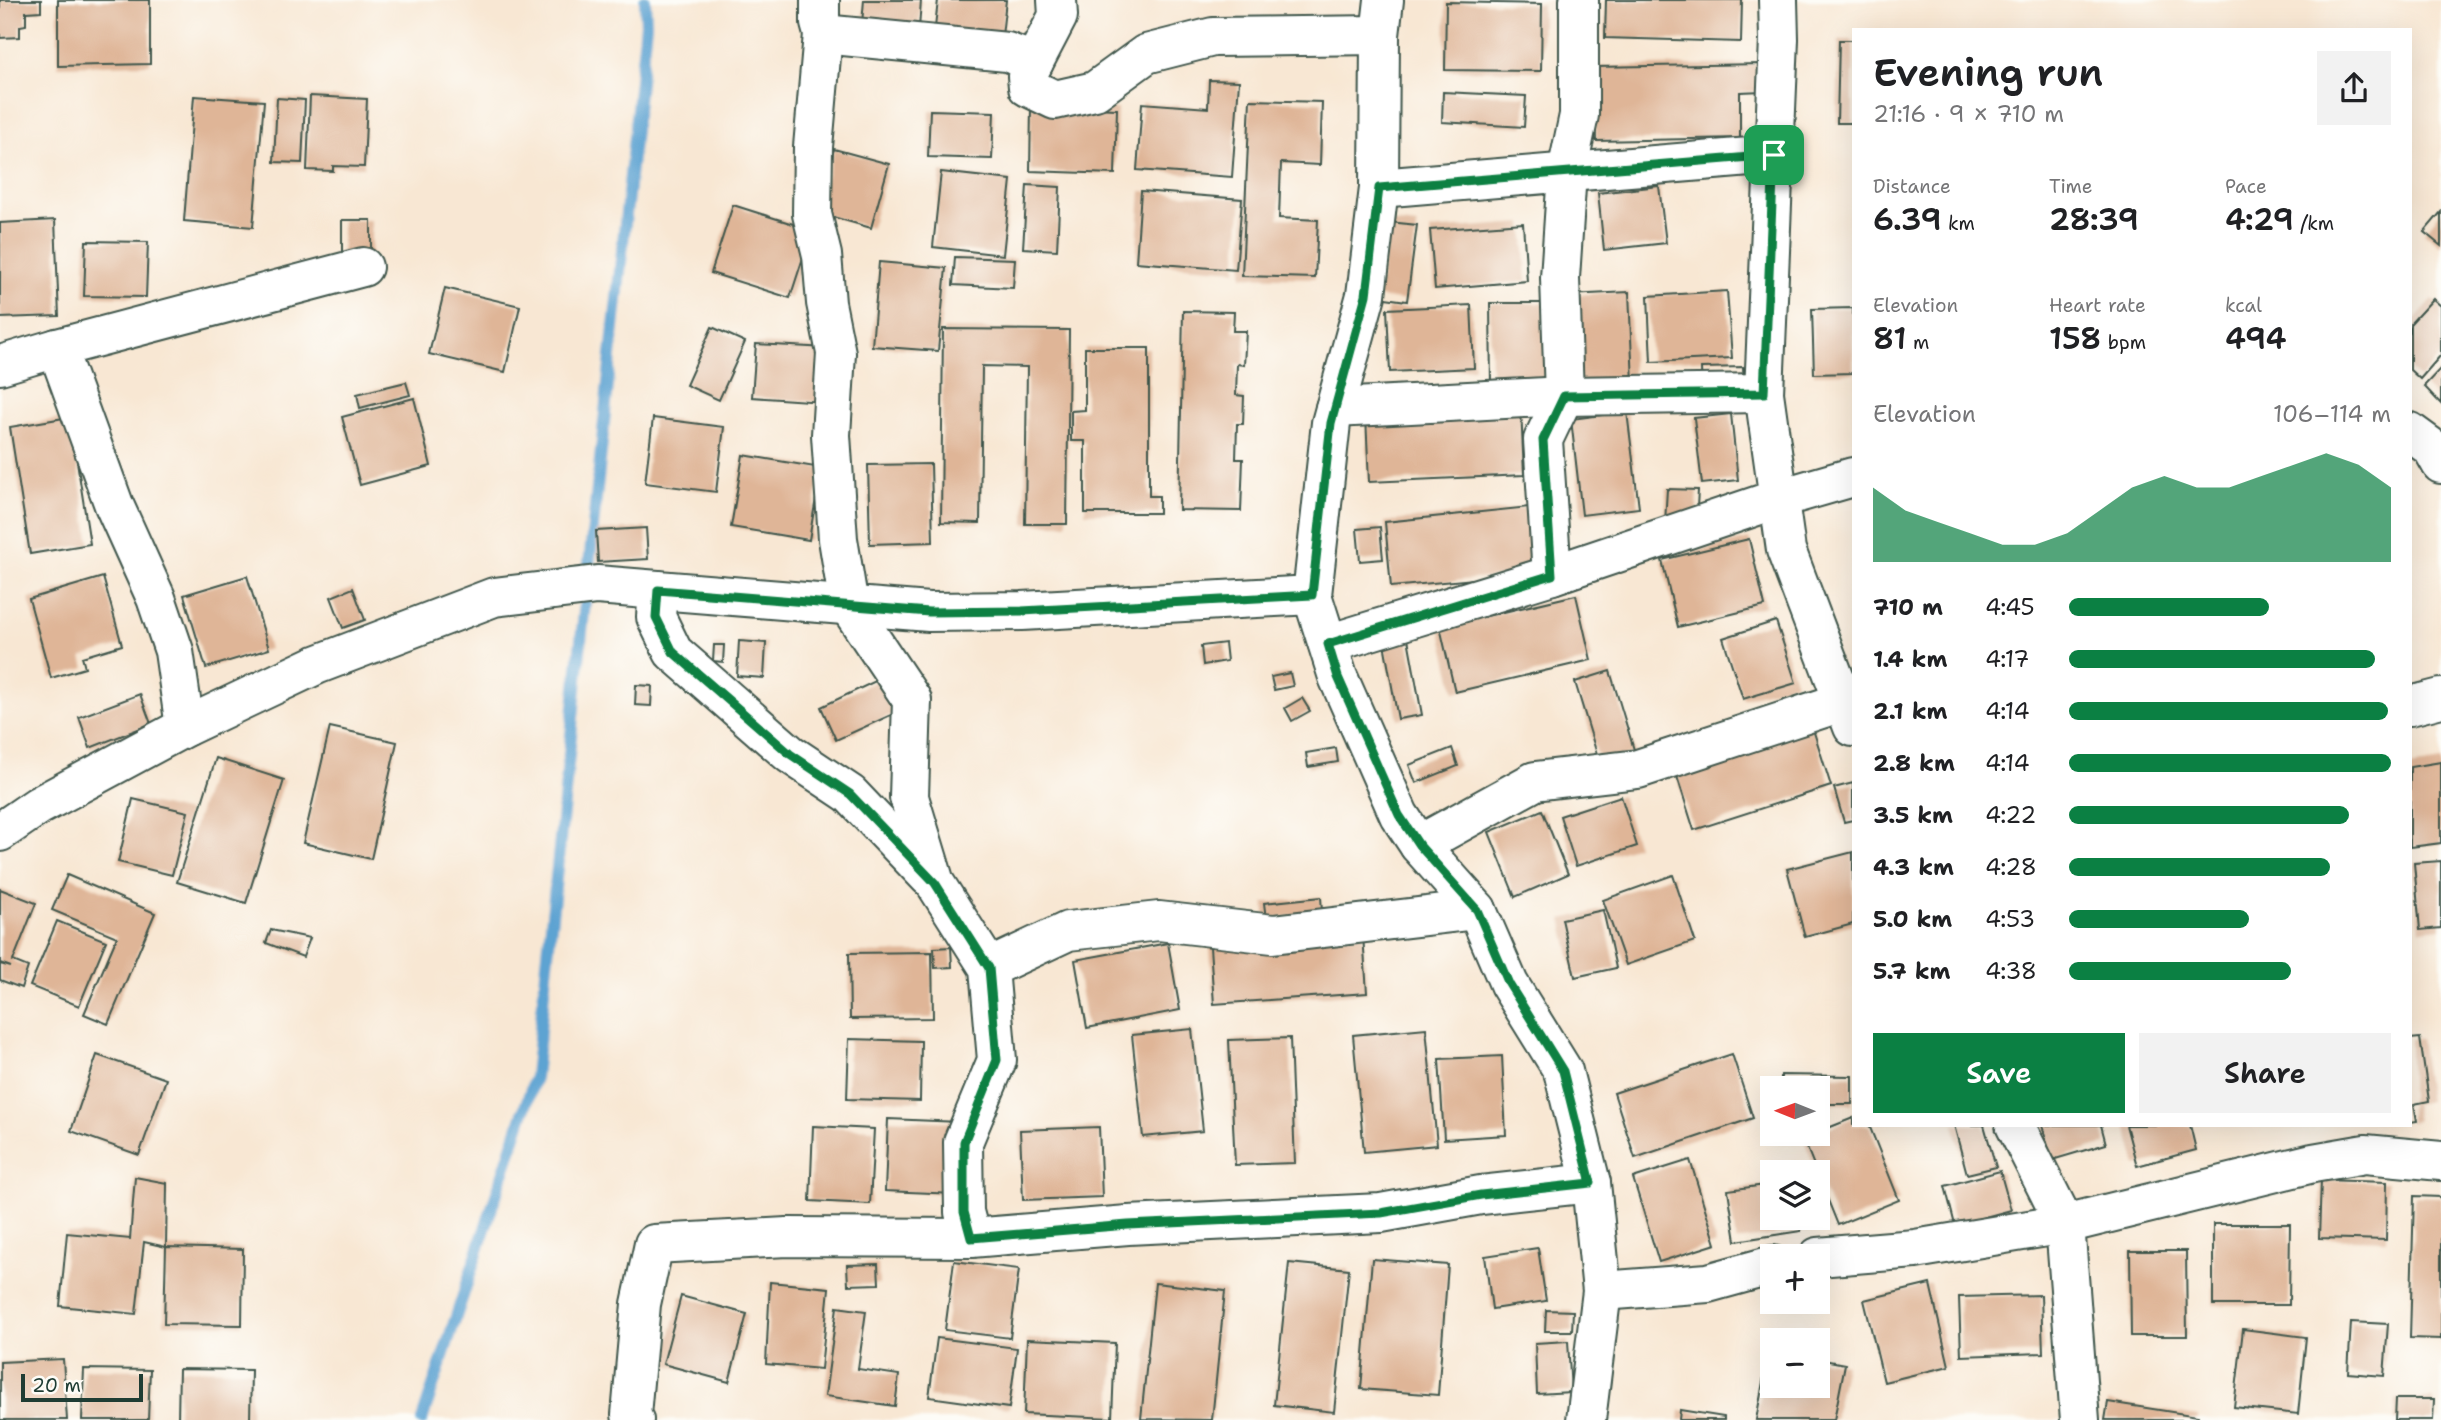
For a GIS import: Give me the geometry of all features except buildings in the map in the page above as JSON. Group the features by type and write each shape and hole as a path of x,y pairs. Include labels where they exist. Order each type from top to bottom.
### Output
{"street":[{"path":"1057,0 1058,16 1027,76 1028,87 1055,100 1095,91 1146,54 1213,37 1382,18 1379,188 1366,295 1331,423 1312,595 1338,677 1399,815 1419,845 1477,910 1509,984 1563,1071 1591,1183 1602,1290 1586,1420"},
{"path":"1552,575 1543,440 1564,396 1560,278 1567,172 1579,115 1579,0"},
{"path":"1419,845 1535,781 1638,769 1848,715 1786,550 1764,393 1779,39 1778,0"},
{"path":"935,883 909,797 912,700 849,606 838,539 831,436 836,353 826,303 822,255 812,214 821,17 1007,52 1034,62"},
{"path":"1379,188 1774,155"},
{"path":"0,365 363,267"},
{"path":"57,348 114,505 156,598 174,651 185,727"},
{"path":"1335,408 1564,396 1764,393"},
{"path":"1328,644 1552,575 1777,499 1852,477"},
{"path":"0,832 38,806 185,727 316,665 495,597 597,585 929,612 1009,611 1312,595"},
{"path":"658,590 656,617 673,652 790,754 850,794 935,883 989,968 997,1060 964,1142 964,1212 971,1238"},
{"path":"2412,705 2441,698"},
{"path":"989,968 1068,932 1081,930 1159,921 1273,934 1477,910"},
{"path":"2016,1127 2065,1224 2080,1420"},
{"path":"1830,1256 1914,1249 2065,1224 2313,1163 2365,1154 2441,1161"},
{"path":"634,1420 631,1415 641,1304 654,1244 787,1237 971,1238 1128,1225 1381,1213 1481,1195 1591,1183"},
{"path":"1602,1290 1708,1283 1760,1269"}],"waterway":[{"path":"422,1420 535,1077 646,24 645,0"}],"route":[{"path":"1774,155 1764,393 1564,396 1543,440 1552,575 1328,644 1338,677 1399,815 1419,845 1477,910 1509,984 1563,1071 1591,1183 1481,1195 1381,1213 1128,1225 971,1238 964,1212 964,1142 997,1060 989,968 935,883 850,794 790,754 673,652 656,617 658,590 929,612 1022,611 1312,595 1331,423 1366,295 1379,188 1774,155"}]}
